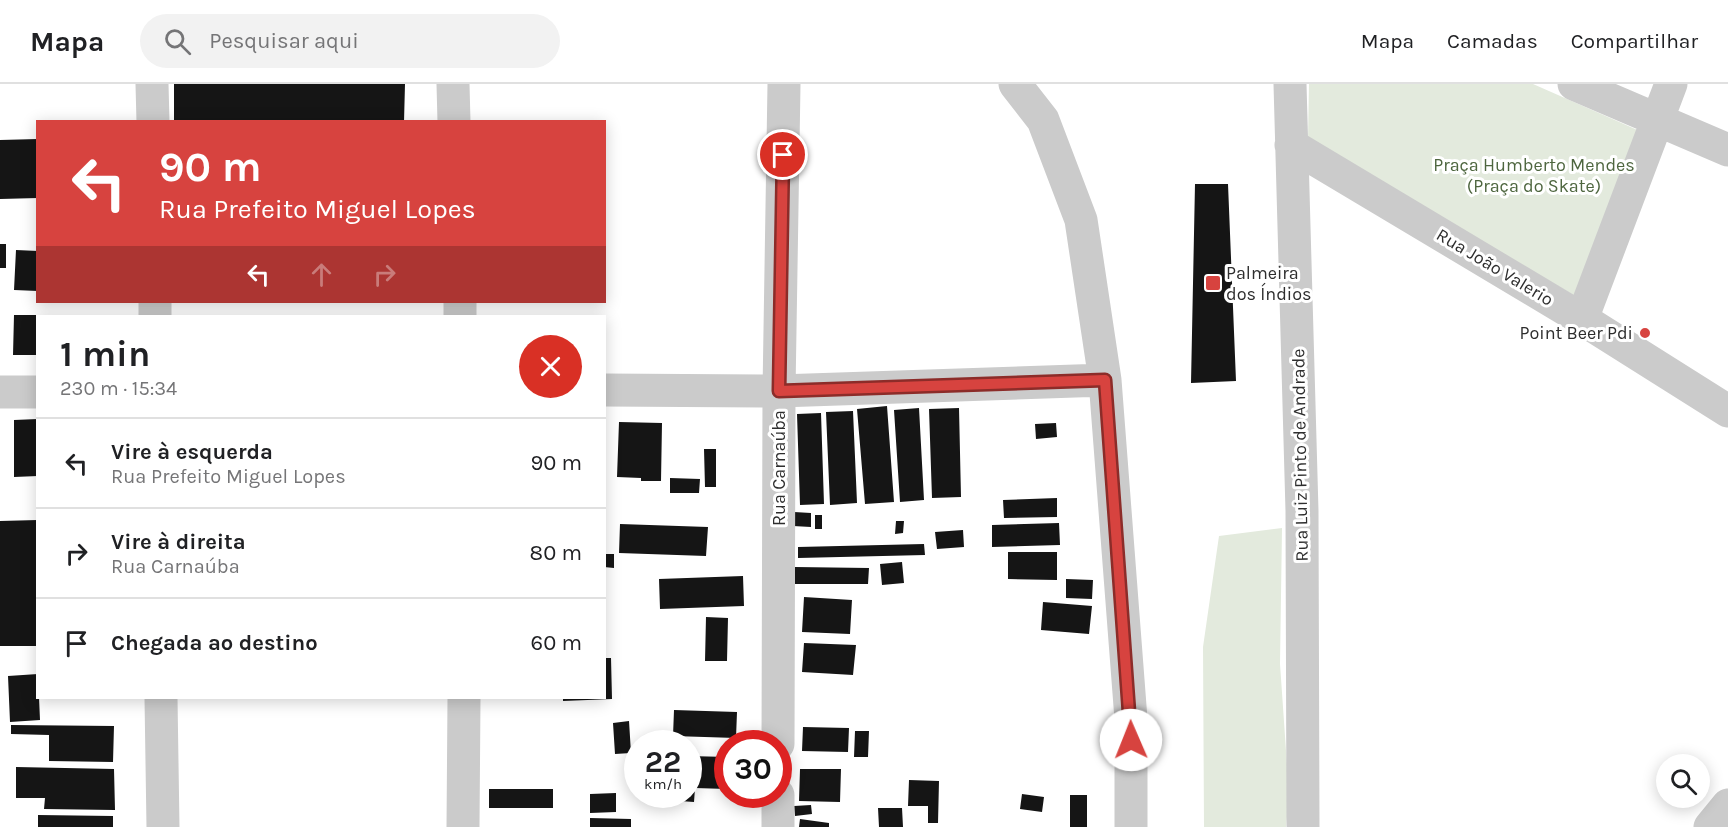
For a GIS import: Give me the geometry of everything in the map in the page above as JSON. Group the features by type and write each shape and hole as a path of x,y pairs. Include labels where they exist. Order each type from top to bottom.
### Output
{"street":[{"path":"152,84 153,120"},
{"path":"453,84 454,120"},
{"name":"Rua Carnaúba","path":"778,730 779,391 784,84"},
{"path":"1015,84 1043,120 1081,220 1105,380 1131,718 1131,827"},
{"name":"Rua Luiz Pinto de Andrade","path":"1290,84 1302,511 1303,827"},
{"path":"1574,84 1728,150"},
{"path":"1582,319 1671,84"},
{"name":"Rua João Valerio","path":"1291,145 1582,319 1728,411"},
{"path":"606,390 779,391 1105,380"},
{"path":"0,392 36,392"},
{"path":"161,699 163,827"},
{"path":"463,827 464,699"},
{"path":"778,808 778,827"}],"green space":[{"name":"Praça Humberto Mendes (Praça do Skate)","path":"1309,84 1533,84 1642,132 1582,300 1308,139"},
{"path":"1282,528 1280,664 1289,794 1286,827 1204,827 1203,647 1219,536"}],"building":[{"path":"174,84 405,84 404,120 174,120"},
{"path":"36,139 36,198 0,199 0,140"},
{"name":"Palmeira dos Índios","path":"1195,184 1228,184 1236,381 1191,383"},
{"path":"0,244 6,244 6,268 0,268"},
{"path":"16,250 36,251 36,291 14,290"},
{"path":"14,315 36,315 36,355 13,355"},
{"path":"887,406 894,502 865,504 857,409"},
{"path":"919,408 924,500 900,502 894,410"},
{"path":"959,408 961,497 932,498 929,409"},
{"path":"853,411 857,503 830,505 826,412"},
{"path":"821,413 824,504 800,505 797,414"},
{"path":"36,419 36,476 14,477 14,420"},
{"path":"619,422 662,423 661,481 641,481 641,478 617,477"},
{"path":"1056,423 1057,437 1036,439 1035,424"},
{"path":"704,449 716,449 716,487 705,487"},
{"path":"670,478 700,479 699,493 670,493"},
{"path":"1057,498 1057,517 1004,518 1003,500"},
{"path":"794,512 811,513 811,527 793,526"},
{"path":"815,515 822,515 822,529 815,529"},
{"path":"36,520 36,646 0,646 0,521"},
{"path":"896,521 904,521 903,533 895,534"},
{"path":"1059,523 1060,545 992,547 992,525"},
{"path":"620,524 708,527 706,556 619,553"},
{"path":"963,530 964,547 937,549 935,532"},
{"path":"924,544 925,555 798,558 798,547"},
{"path":"1008,552 1057,552 1057,580 1008,579"},
{"path":"606,554 614,554 614,568 606,567"},
{"path":"902,562 904,583 882,585 880,564"},
{"path":"795,567 869,568 868,584 795,584"},
{"path":"743,576 744,606 660,609 659,579"},
{"path":"1066,579 1093,580 1092,599 1066,598"},
{"path":"804,597 852,600 850,634 802,632"},
{"path":"1043,602 1092,606 1089,634 1041,630"},
{"path":"706,617 728,618 727,661 705,661"},
{"path":"804,643 856,645 853,675 802,672"},
{"path":"606,658 611,658 612,699 563,701 563,699 606,699"},
{"path":"36,674 36,699 39,699 40,720 10,722 8,676"},
{"path":"674,710 737,712 736,730 714,730 714,737 702,737 702,730 673,730"},
{"path":"629,721 630,730 624,730 624,753 615,754 613,723"},
{"path":"11,725 114,726 113,762 49,761 49,735 11,734"},
{"path":"803,727 849,728 848,752 802,751"},
{"path":"855,731 869,731 868,757 854,757"},
{"path":"702,756 714,757 714,789 702,788"},
{"path":"16,767 114,769 115,810 44,809 45,798 16,798"},
{"path":"800,769 841,769 840,802 799,801"},
{"path":"909,780 939,781 938,823 928,823 928,806 908,806"},
{"path":"489,789 553,789 553,808 489,808"},
{"path":"616,793 616,812 590,813 590,794"},
{"path":"1022,794 1044,797 1042,812 1020,809"},
{"path":"1070,795 1087,795 1087,827 1070,827"},
{"path":"811,805 812,814 795,816 794,806"},
{"path":"878,808 902,808 903,827 879,827"},
{"path":"38,815 113,816 113,827 38,827"},
{"path":"590,818 631,819 631,827 590,827"},
{"path":"800,819 829,823 829,827 799,827"}],"place":[{"name":"Palmeira dos Índios","path":"1213,283"},
{"name":"Point Beer Pdi","path":"1645,333"}],"route":[{"path":"783,155 779,391 1105,380 1131,740"}]}
